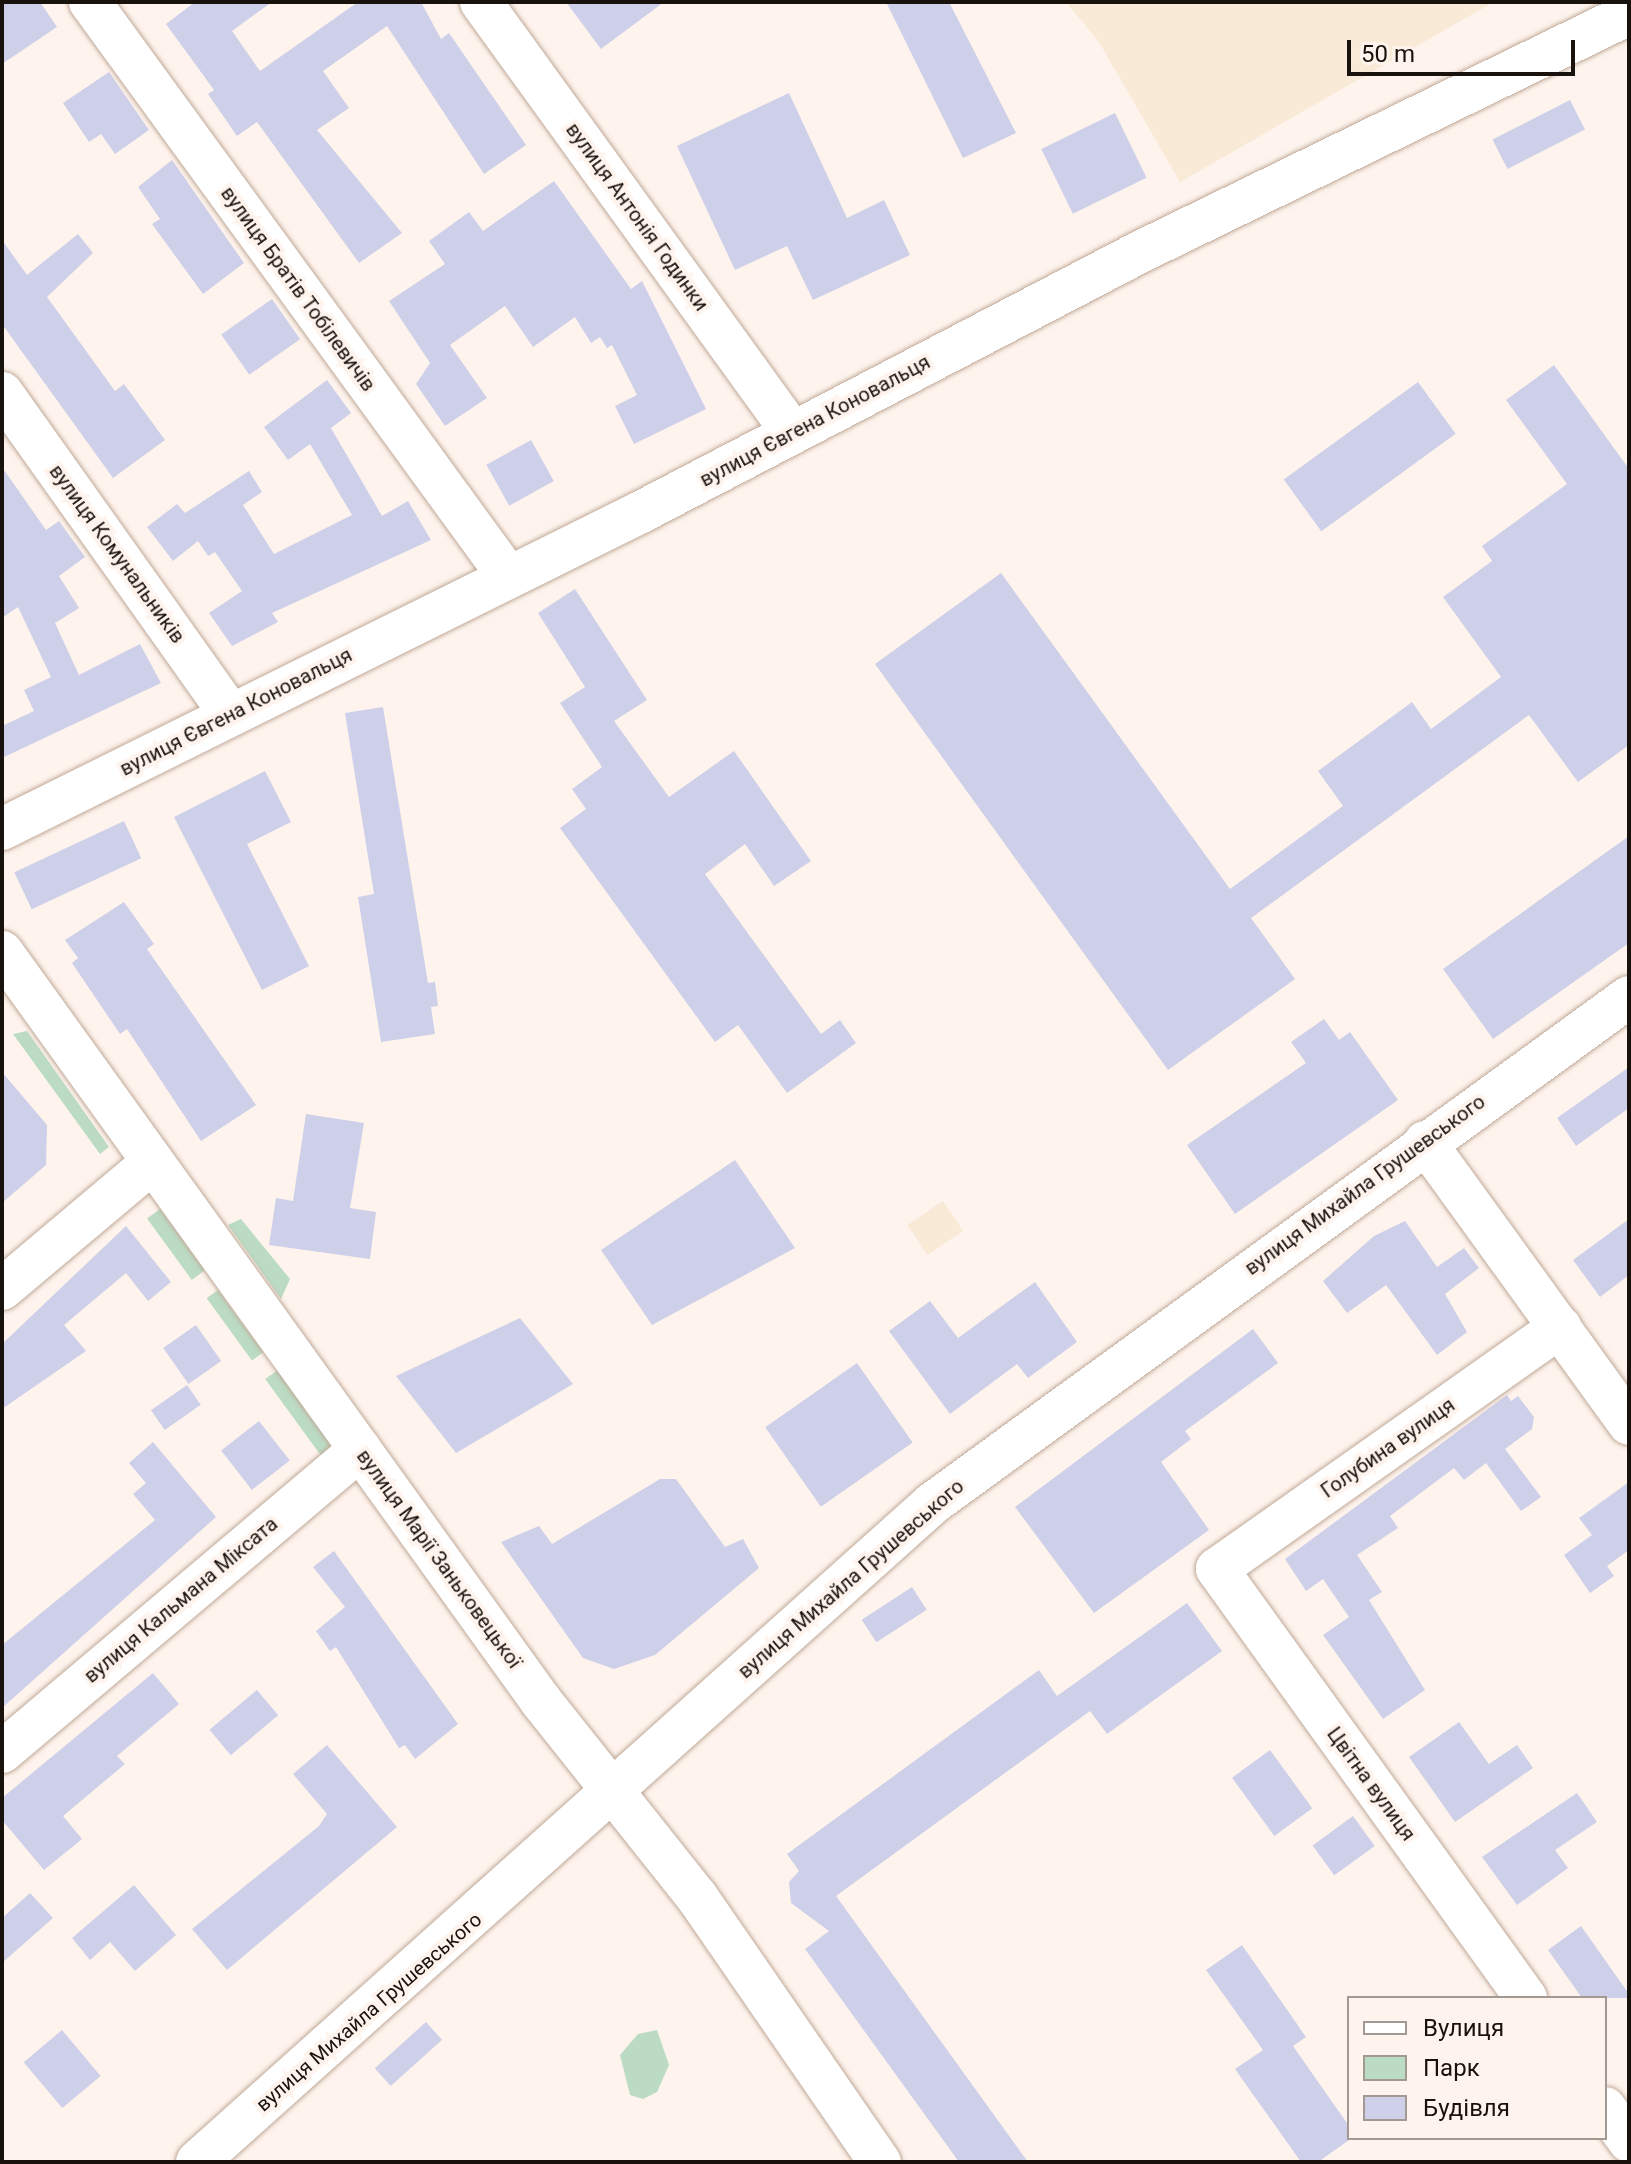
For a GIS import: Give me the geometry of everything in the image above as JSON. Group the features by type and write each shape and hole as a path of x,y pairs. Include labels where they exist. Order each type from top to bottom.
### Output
{"street":[{"name":"вулиця Братів Тобілевичів","path":"90,2 507,575"},
{"name":"вулиця Антонія Годинки","path":"481,2 792,432"},
{"name":"вулиця Євгена Коновальця","path":"2,829 1629,14"},
{"name":"вулиця Комунальників","path":"2,393 231,715"},
{"name":"вулиця Марії Заньковецької","path":"2,952 360,1449 697,1897 880,2162"},
{"name":"вулиця Михайла Грушевського","path":"197,2162 389,1998 613,1789 933,1503 1425,1142 1629,997"},
{"path":"1425,1142 1629,1424"},
{"path":"2,1289 153,1162"},
{"name":"Голубина вулиця","path":"1217,1569 1560,1327"},
{"name":"вулиця Кальмана Міксата","path":"2,1752 360,1449"},
{"name":"Цвітна вулиця","path":"1217,1569 1525,1996"},
{"path":"1607,2111 1629,2141"}],"shaded area":[{"path":"1066,2 1492,3 1180,182 1099,42"},
{"path":"943,1201 963,1231 927,1255 907,1225"}],"green space":[{"path":"27,1031 109,1147 100,1154 13,1034"},
{"path":"160,1209 205,1270 192,1280 147,1218"},
{"path":"241,1219 290,1279 281,1299 228,1225"},
{"path":"218,1290 263,1352 252,1361 207,1298"},
{"path":"279,1369 336,1447 322,1457 265,1379"},
{"path":"657,2030 669,2065 657,2092 643,2099 630,2095 620,2055 638,2034"}],"building":[{"path":"2,2 40,2 57,27 2,64"},
{"path":"195,2 272,2 232,31 260,71 358,2 421,2 441,39 449,33 526,145 484,174 387,26 323,71 349,108 317,130 402,233 359,263 257,122 237,136 208,94 214,90 166,24"},
{"path":"566,2 664,2 601,49"},
{"path":"886,2 949,2 1016,133 963,158"},
{"path":"109,72 149,130 115,154 101,134 89,142 63,103"},
{"path":"789,93 847,218 884,200 910,255 813,300 787,246 735,270 677,146"},
{"path":"1570,100 1585,129 1507,169 1492,139"},
{"path":"1115,113 1147,178 1073,214 1041,149"},
{"path":"172,160 244,263 203,294 152,224 160,219 138,187"},
{"path":"554,181 631,289 642,281 706,409 634,444 615,406 637,395 612,345 607,348 600,337 591,343 575,317 533,347 505,306 450,345 487,398 445,426 416,384 430,363 389,301 445,264 429,241 469,212 483,231"},
{"path":"78,234 93,253 47,297 115,391 124,384 165,440 113,478 2,324 2,240 27,275"},
{"path":"272,299 300,339 249,375 221,335"},
{"path":"1554,365 1629,469 1629,745 1578,782 1529,715 1251,918 1295,979 1168,1070 875,664 1001,573 1230,889 1343,806 1318,771 1412,702 1431,729 1501,677 1443,597 1492,561 1482,546 1567,484 1506,400"},
{"path":"327,380 351,413 331,428 382,516 408,501 431,540 272,613 278,622 232,646 209,613 242,591 215,552 208,556 198,541 173,561 147,527 177,504 185,513 249,471 262,492 243,505 274,554 352,515 310,444 288,460 264,427"},
{"path":"1418,382 1456,434 1321,531 1284,480"},
{"path":"531,440 554,481 509,506 486,465"},
{"path":"2,467 46,530 59,521 85,557 59,576 79,608 55,623 79,675 140,644 161,683 2,758 2,726 34,711 24,690 51,677 18,607 2,618"},
{"path":"575,589 647,700 614,721 669,797 734,751 811,861 774,886 745,844 705,874 821,1034 840,1020 856,1043 787,1093 738,1025 715,1042 560,828 586,809 572,789 602,767 560,703 585,687 538,613"},
{"path":"383,707 428,983 435,982 438,1006 431,1007 435,1034 381,1042 358,897 374,894 345,713"},
{"path":"265,771 291,822 247,844 309,966 262,990 174,817"},
{"path":"124,821 141,858 32,909 14,872"},
{"path":"1629,836 1629,943 1493,1039 1443,969"},
{"path":"124,902 154,944 147,949 256,1105 201,1141 127,1029 120,1034 72,963 78,958 65,940"},
{"path":"1324,1019 1339,1040 1350,1032 1398,1100 1235,1214 1187,1145 1306,1063 1291,1042"},
{"path":"1629,1067 1629,1108 1576,1146 1557,1118"},
{"path":"2,1072 47,1125 46,1165 2,1203"},
{"path":"306,1114 364,1123 350,1208 376,1212 370,1259 269,1245 276,1198 293,1201"},
{"path":"735,1160 795,1248 652,1325 601,1250"},
{"path":"1629,1219 1629,1275 1600,1297 1573,1260"},
{"path":"1405,1221 1437,1267 1464,1248 1479,1268 1445,1294 1467,1332 1437,1355 1386,1285 1347,1313 1323,1281 1374,1236"},
{"path":"126,1226 171,1282 148,1301 126,1273 64,1325 86,1351 2,1409 2,1344"},
{"path":"1035,1282 1077,1342 1028,1378 1017,1364 950,1414 889,1331 930,1301 958,1338"},
{"path":"520,1318 573,1384 456,1453 396,1376"},
{"path":"196,1325 221,1361 188,1384 163,1348"},
{"path":"1253,1329 1278,1363 1185,1431 1191,1439 1161,1462 1209,1530 1094,1613 1015,1507"},
{"path":"857,1363 913,1442 821,1507 765,1427"},
{"path":"187,1385 201,1405 165,1430 151,1410"},
{"path":"1507,1395 1511,1401 1518,1396 1534,1417 1532,1429 1505,1449 1541,1497 1521,1511 1486,1463 1464,1480 1454,1468 1390,1516 1398,1528 1357,1555 1382,1592 1369,1600 1425,1690 1383,1719 1323,1635 1349,1617 1323,1579 1306,1591 1285,1559"},
{"path":"259,1421 290,1460 252,1490 221,1451"},
{"path":"153,1442 216,1517 2,1708 2,1645 155,1520 133,1494 146,1483 129,1463"},
{"path":"660,1479 676,1479 725,1547 743,1539 759,1568 655,1655 614,1669 583,1658 501,1542 539,1526 552,1544"},
{"path":"1629,1482 1629,1550 1607,1566 1614,1576 1590,1593 1564,1555 1592,1535 1579,1518"},
{"path":"334,1551 458,1724 415,1759 405,1745 399,1748 336,1647 330,1651 316,1631 345,1607 313,1567"},
{"path":"912,1587 927,1610 876,1642 862,1620"},
{"path":"1187,1603 1222,1651 1107,1734 1090,1711 836,1896 1028,2162 959,2162 805,1949 829,1931 791,1903 789,1882 799,1871 787,1854 1039,1670 1057,1696"},
{"path":"153,1673 179,1704 117,1756 125,1764 63,1816 82,1839 44,1870 2,1820 2,1798"},
{"path":"257,1690 278,1715 231,1755 210,1730"},
{"path":"1459,1722 1489,1764 1517,1745 1533,1768 1455,1822 1409,1757"},
{"path":"327,1745 397,1827 227,1970 192,1929 319,1826 327,1814 293,1774"},
{"path":"1270,1750 1312,1808 1274,1836 1232,1778"},
{"path":"1577,1793 1597,1822 1555,1850 1568,1868 1517,1905 1482,1857"},
{"path":"1353,1816 1375,1846 1334,1875 1313,1845"},
{"path":"134,1885 176,1935 135,1971 110,1942 90,1960 72,1938"},
{"path":"30,1893 53,1918 2,1963 2,1918"},
{"path":"1581,1926 1629,1998 1581,1996 1548,1950"},
{"path":"1242,1945 1306,2037 1293,2046 1347,2123 1349,2140 1318,2162 1301,2162 1235,2069 1263,2050 1206,1970"},
{"path":"426,2022 442,2040 391,2086 375,2068"},
{"path":"62,2030 101,2076 62,2108 24,2062"}]}
